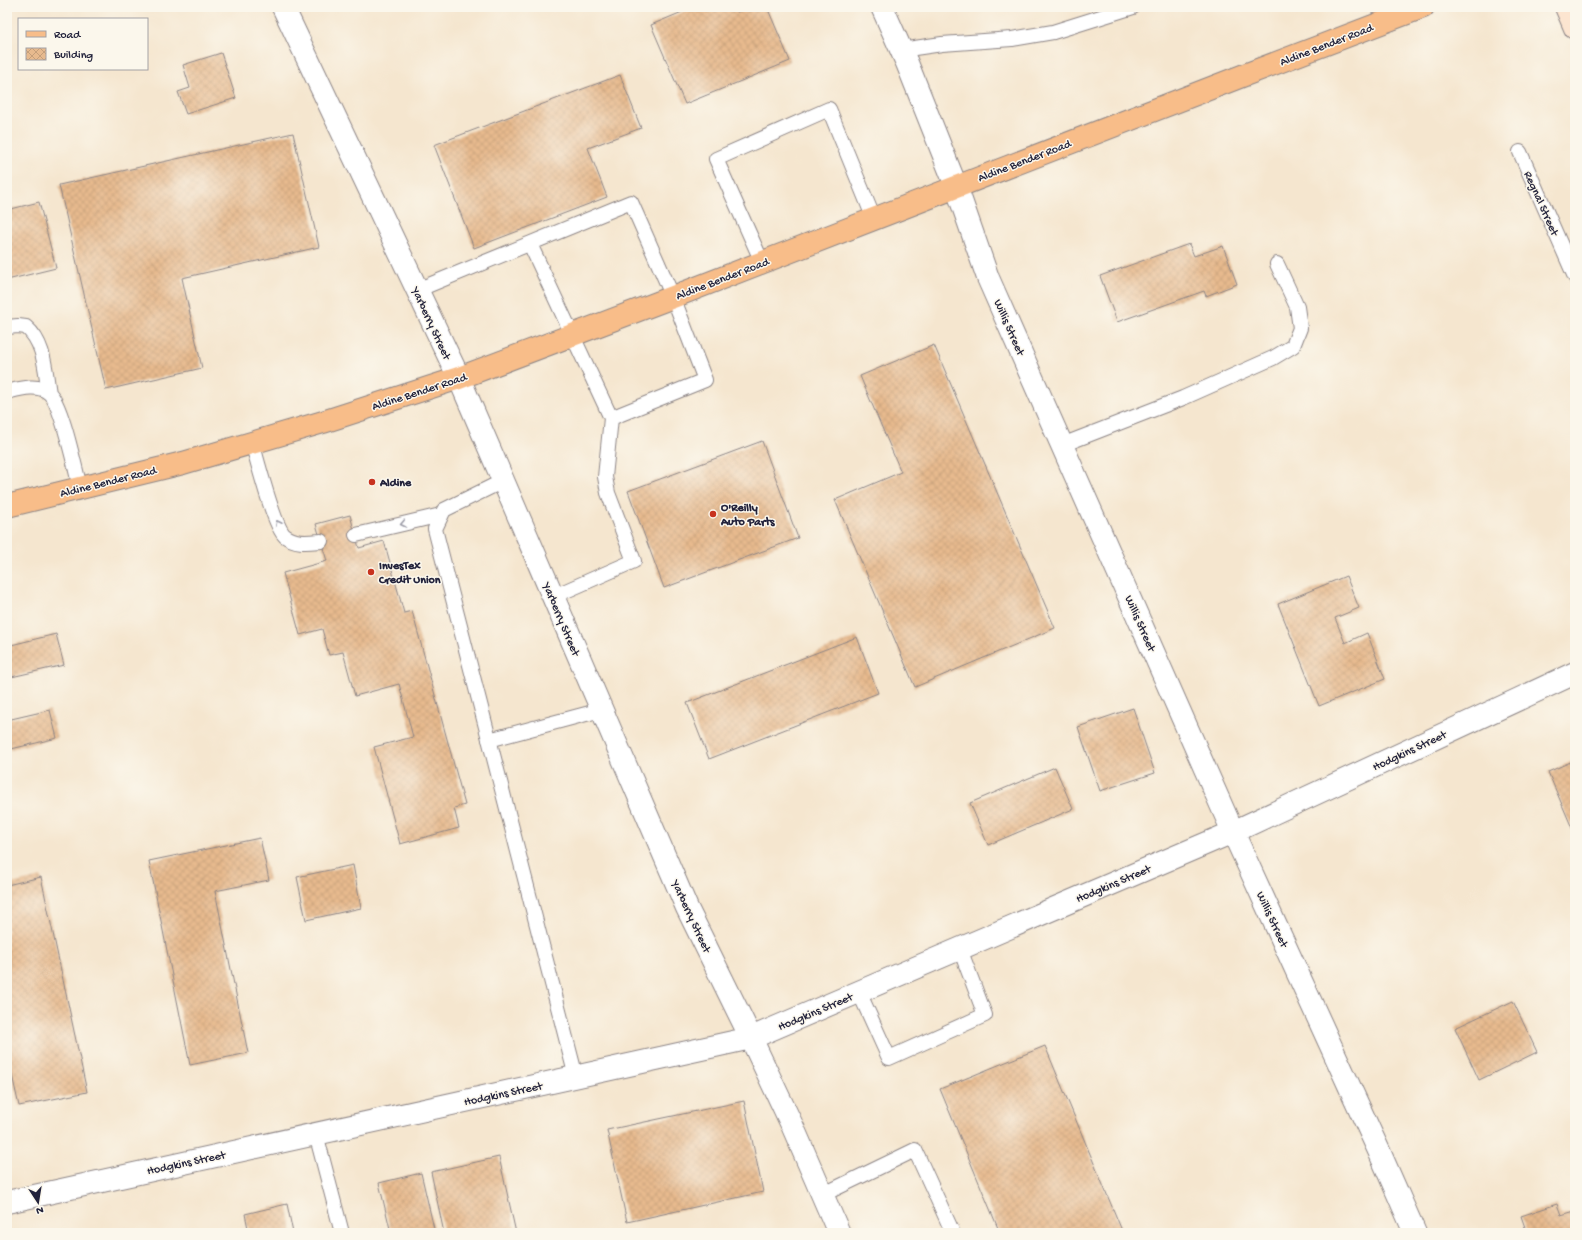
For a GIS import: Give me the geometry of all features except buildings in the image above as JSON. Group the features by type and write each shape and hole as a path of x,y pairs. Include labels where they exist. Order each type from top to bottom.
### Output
{"main road":[{"name":"Aldine Bender Road","path":"7,506 183,463 323,422 459,378 673,297 956,186 1423,7"},
{"path":"1566,7 1575,28"}],"street":[{"name":"Yarberry Street","path":"283,7 459,378 687,908 752,1038 839,1233"},
{"name":"Willis Street","path":"882,7 956,186 988,278 1233,832 1415,1233"},
{"name":"Hodgkins Street","path":"7,1202 752,1038 1233,832 1575,672"}],"lane":[{"path":"901,50 942,44 1012,39 1053,32 1133,7"},
{"path":"762,262 716,159 829,109 874,219"},
{"name":"Regnal Street","path":"1520,152 1575,277"},
{"path":"417,290 631,202 673,297 705,380 611,418"},
{"path":"530,244 611,418 605,477 608,493 634,561 552,597"},
{"path":"1062,445 1183,398 1273,358 1293,346 1300,328 1297,307 1277,264"},
{"path":"7,327 26,327 38,339 42,351 49,393 58,407 80,488"},
{"path":"7,392 24,388 37,388 49,393"},
{"path":"252,442 272,511 284,535 298,543 321,541"},
{"path":"503,481 444,510 435,529 576,1077"},
{"path":"356,535 441,515"},
{"path":"489,740 601,710"},
{"path":"859,992 889,1058 985,1015 960,949"},
{"path":"316,1134 342,1233"},
{"path":"822,1195 915,1150 953,1233"}],"place":[{"name":"Aldine","path":"372,482"},
{"name":"O'Reilly Auto Parts","path":"713,514"},
{"name":"InvesTex Credit Union","path":"371,572"}]}
